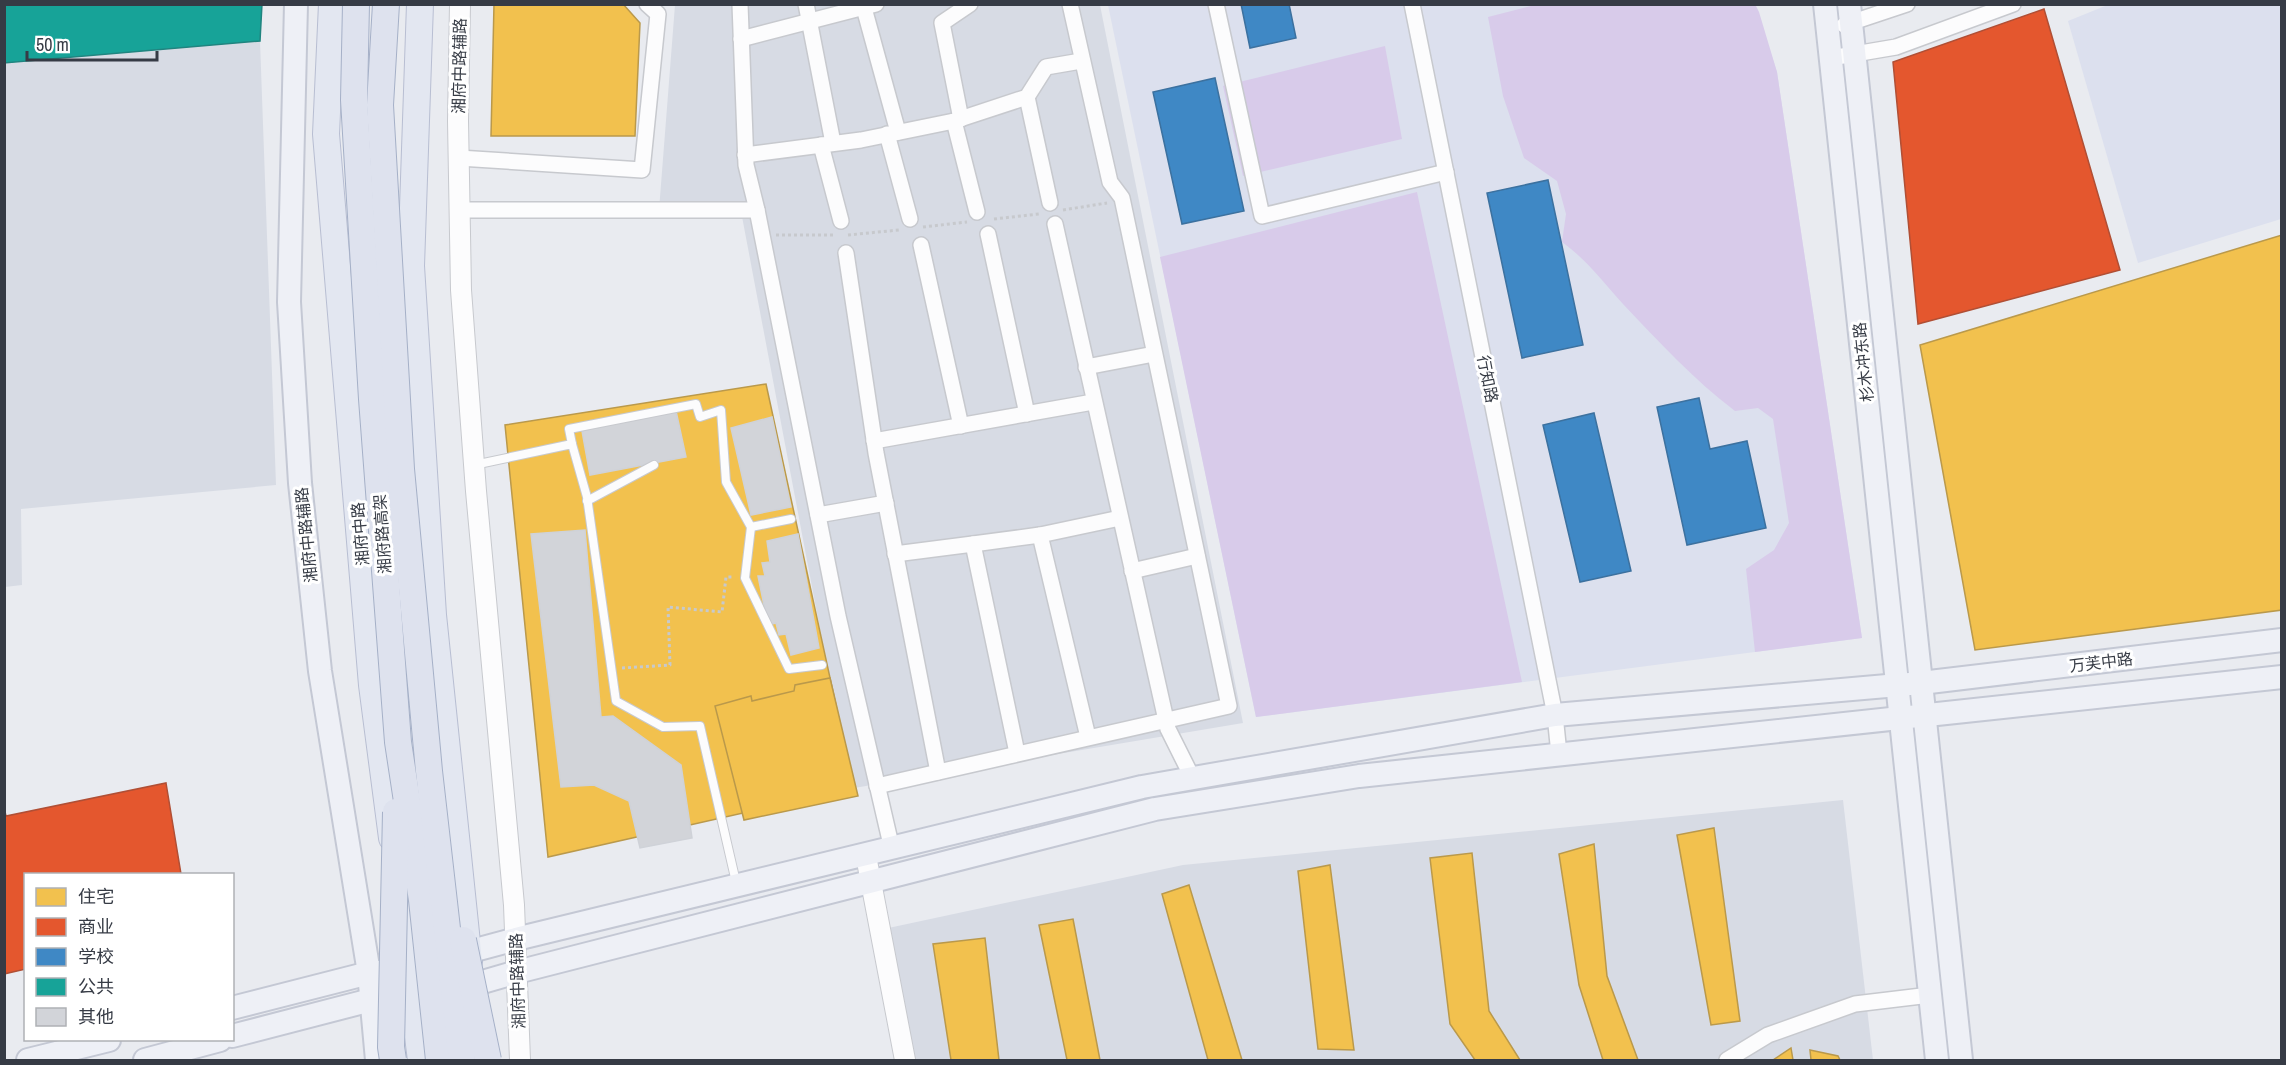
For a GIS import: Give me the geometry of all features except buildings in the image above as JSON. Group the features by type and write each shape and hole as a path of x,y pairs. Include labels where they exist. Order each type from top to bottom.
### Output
{"highway":[{"name":"湘府路高架","path":"356,4 354,100 372,399 398,742 422,900 439,1060"},
{"name":"湘府路高架","path":"386,4 380,105 401,469 429,771 462,1060"},
{"path":"393,1060 391,1047 398,742"},
{"path":"429,771 488,1060"}],"main road":[{"name":"湘府中路辅路","path":"296,4 289,302 300,483 320,671 369,973 377,1060"},
{"name":"湘府中路","path":"332,4 326,134 372,685 421,1060"},
{"path":"420,4 411,266 433,615 471,986 483,1060"},
{"name":"杉木冲东路","path":"1850,14 1961,1060"},
{"name":"杉木冲东路","path":"1827,16 1937,1060"},
{"name":"万芙中路","path":"234,1007 369,973 409,969 516,939 866,856 1142,787 1555,715 1921,683 2282,640"},
{"name":"万芙中路","path":"415,1003 517,972 1155,809 1359,776 1901,720 2282,677"},
{"path":"234,1035 371,1000 415,1003"},
{"path":"28,1060 105,1041"},
{"path":"145,1060 216,1041"}],"street":[{"name":"湘府中路辅路","path":"460,4 461,290 474,465 516,939 520,1060"},
{"path":"459,158 642,170 658,14 647,4"},
{"path":"740,4 745,155 758,210 818,515 892,849"},
{"path":"806,4 827,144 843,228"},
{"path":"970,4 942,23 957,120 1028,414"},
{"path":"877,786 1229,706 1122,202 1110,182 1070,4"},
{"path":"1216,4 1262,216 1446,172"},
{"name":"行知路","path":"1412,4 1555,715 1559,754"},
{"path":"1827,16 1907,4"},
{"path":"1831,58 1896,47 2013,4"},
{"path":"741,39 870,6 909,226"},
{"path":"745,155 827,144 957,120 1027,97 1046,67 1082,61"},
{"path":"1027,97 1093,402 1168,729 1193,778"},
{"path":"459,210 758,210"},
{"path":"921,245 961,426"},
{"path":"846,253 874,441 938,772"},
{"path":"1086,368 1154,354"},
{"path":"874,441 1093,402"},
{"path":"818,515 886,503"},
{"path":"895,554 1040,535 1120,518"},
{"path":"1040,535 1088,737"},
{"path":"973,544 1017,753"},
{"path":"1132,571 1197,556"},
{"path":"866,856 905,1060"},
{"path":"1727,1060 1768,1035 1855,1004 1930,994"}],"lane":[{"path":"737,886 700,726 663,727 615,701 587,501 569,429 696,404 700,417 721,410 726,482 751,527 745,578 789,669 822,665"},
{"path":"474,465 572,444"},
{"path":"587,501 654,465"},
{"path":"751,527 791,519"}],"path":[{"path":"843,228 981,222 1122,202"},
{"path":"763,235 834,235"},
{"path":"611,669 670,664 668,608 722,612 726,577 745,578"}],"shaded area":[{"path":"1539,4 1755,4 1777,72 1862,638 1755,652 1746,569 1774,550 1789,523 1773,419 1758,408 1735,411 1720,399 1677,360 1587,264 1562,242 1566,214 1557,181 1524,158 1503,96 1488,17"},
{"path":"2110,4 2281,5 2281,219 2138,263 2068,21"},
{"path":"675,5 1100,5 1243,723 854,788 823,645 740,206 659,210"},
{"path":"1108,5 1755,5 1777,72 1862,638 1256,717"},
{"path":"260,41 276,485 21,509 22,585 5,587 5,63"},
{"path":"1385,46 1402,139 1243,176 1223,86"},
{"path":"1417,192 1522,682 1256,717 1160,257"},
{"path":"1843,800 1873,1060 896,1060 879,930 1183,865"}]}
